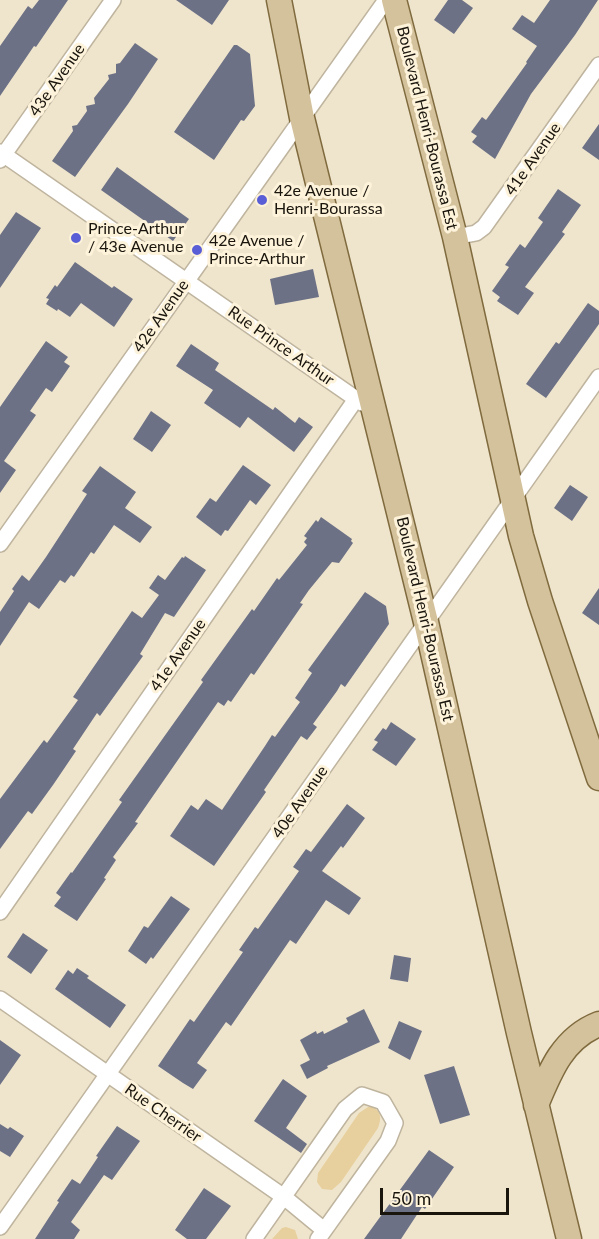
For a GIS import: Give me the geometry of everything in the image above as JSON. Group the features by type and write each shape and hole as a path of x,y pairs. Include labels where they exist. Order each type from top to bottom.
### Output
{"main road":[{"name":"Boulevard Henri-Bourassa Est","path":"279,0 302,118 376,412 569,1239"},
{"name":"Boulevard Henri-Bourassa Est","path":"394,0 455,237 512,499 540,601 590,730 599,778"},
{"path":"536,1105 549,1073 561,1052 576,1037 599,1024"}],"street":[{"name":"43e Avenue","path":"1,155 113,0"},
{"name":"42e Avenue","path":"0,544 386,0"},
{"name":"41e Avenue","path":"455,237 476,233 484,227 599,64"},
{"name":"Rue Prince Arthur","path":"1,155 376,412"},
{"name":"40e Avenue","path":"0,1227 599,377"},
{"name":"41e Avenue","path":"0,912 356,399"},
{"name":"Rue Cherrier","path":"0,999 284,1197 321,1234"},
{"path":"254,1239 345,1109 362,1095 383,1102 395,1123 388,1141 321,1234"}],"shaded area":[{"path":"368,1107 373,1107 379,1113 378,1128 341,1182 332,1190 322,1189 317,1182 318,1173 359,1113"},
{"path":"282,1228 295,1230 298,1239 272,1239"}],"building":[{"path":"39,0 68,0 0,96 0,46 28,6 32,9"},
{"path":"176,0 229,0 212,25"},
{"path":"448,0 462,0 473,8 454,34 434,20"},
{"path":"550,0 598,0 531,94 495,159 472,142 477,136 471,132 482,117 486,120 537,46 512,29 522,15 534,23"},
{"path":"135,43 158,59 75,177 52,161 73,131 72,126 77,125 87,111 86,106 95,104 94,98 109,79 108,75 116,73 116,64 120,63"},
{"path":"234,45 250,54 255,106 244,121 241,120 214,160 174,132"},
{"path":"599,124 599,160 582,148"},
{"path":"117,167 189,219 173,241 101,190"},
{"path":"558,189 581,205 562,232 565,234 525,287 534,293 518,315 497,301 500,297 492,291 509,267 505,265 520,244 525,248 543,222 538,218"},
{"path":"16,212 41,228 0,288 0,235"},
{"path":"75,262 112,288 114,286 133,299 114,327 81,303 70,317 46,304 49,299 46,298"},
{"path":"313,269 319,297 275,305 270,279"},
{"path":"588,303 599,311 599,324 546,398 526,384 556,342 559,344"},
{"path":"46,341 68,357 64,362 70,366 52,392 46,388 30,411 36,415 4,461 16,470 0,493 0,407"},
{"path":"191,344 219,363 215,370 273,410 275,407 295,423 299,417 313,427 294,452 248,417 240,428 204,403 213,390 176,366"},
{"path":"151,411 171,425 152,452 133,439"},
{"path":"243,465 271,485 256,505 250,500 228,531 225,530 221,536 196,517 210,498 216,502"},
{"path":"100,466 136,492 125,508 152,527 140,543 114,525 94,554 91,552 74,577 71,575 65,583 60,580 39,609 29,602 0,646 0,612 14,591 12,589 22,575 29,581 87,494 82,491"},
{"path":"570,485 588,497 572,521 554,508"},
{"path":"321,517 352,539 353,543 339,563 332,562 309,590 300,603 303,604 254,675 251,673 231,702 228,700 224,706 218,702 135,822 138,823 113,857 116,860 104,878 106,879 77,921 54,906 61,897 56,893 122,802 119,800 252,609 254,611 277,578 279,580 307,545 304,542 307,538 304,536"},
{"path":"185,556 206,570 174,617 165,613 140,654 143,656 100,716 97,713 73,749 76,751 53,785 32,814 28,811 0,849 0,799 44,740 47,743 78,700 73,697 132,611 142,618 159,595 149,588 158,575 165,580"},
{"path":"599,588 599,625 582,613"},
{"path":"365,592 386,606 389,624 345,687 341,684 313,724 317,727 307,740 301,736 264,790 266,792 214,866 170,836 191,805 198,810 206,799 222,810 272,735 275,737 300,702 295,698 312,673 308,670"},
{"path":"391,722 416,739 396,766 372,750 378,742 374,740 383,728 386,730"},
{"path":"347,804 365,818 343,848 341,846 322,871 361,898 349,915 326,900 296,944 290,940 231,1026 226,1022 197,1063 207,1070 193,1089 158,1066 190,1019 194,1022 243,952 239,950 255,927 258,929 299,871 293,867 306,849 311,852"},
{"path":"171,896 190,909 153,959 151,957 146,964 128,951 144,926 148,928"},
{"path":"23,933 48,950 31,974 7,957"},
{"path":"394,955 411,958 408,982 390,979"},
{"path":"77,968 89,976 87,978 126,1005 110,1028 55,989 68,970 73,974"},
{"path":"364,1009 380,1042 327,1066 328,1068 307,1079 300,1065 310,1060 300,1040 316,1031 317,1034 323,1031 324,1034 348,1022 346,1018"},
{"path":"399,1021 422,1031 410,1060 388,1048"},
{"path":"0,1040 21,1055 0,1085"},
{"path":"454,1066 470,1115 440,1124 424,1075"},
{"path":"283,1079 307,1096 286,1128 307,1144 301,1153 254,1121"},
{"path":"0,1124 24,1136 10,1157 0,1151"},
{"path":"117,1126 140,1141 112,1180 104,1175 71,1222 80,1230 74,1239 35,1239 72,1179 80,1184"},
{"path":"429,1150 454,1167 425,1209 422,1207 401,1239 364,1239"},
{"path":"204,1188 231,1206 206,1239 187,1239 175,1230"}],"place":[{"name":"42e Avenue / Henri-Bourassa","path":"262,200"},
{"name":"Prince-Arthur / 43e Avenue","path":"76,238"},
{"name":"42e Avenue / Prince-Arthur","path":"197,250"}]}
